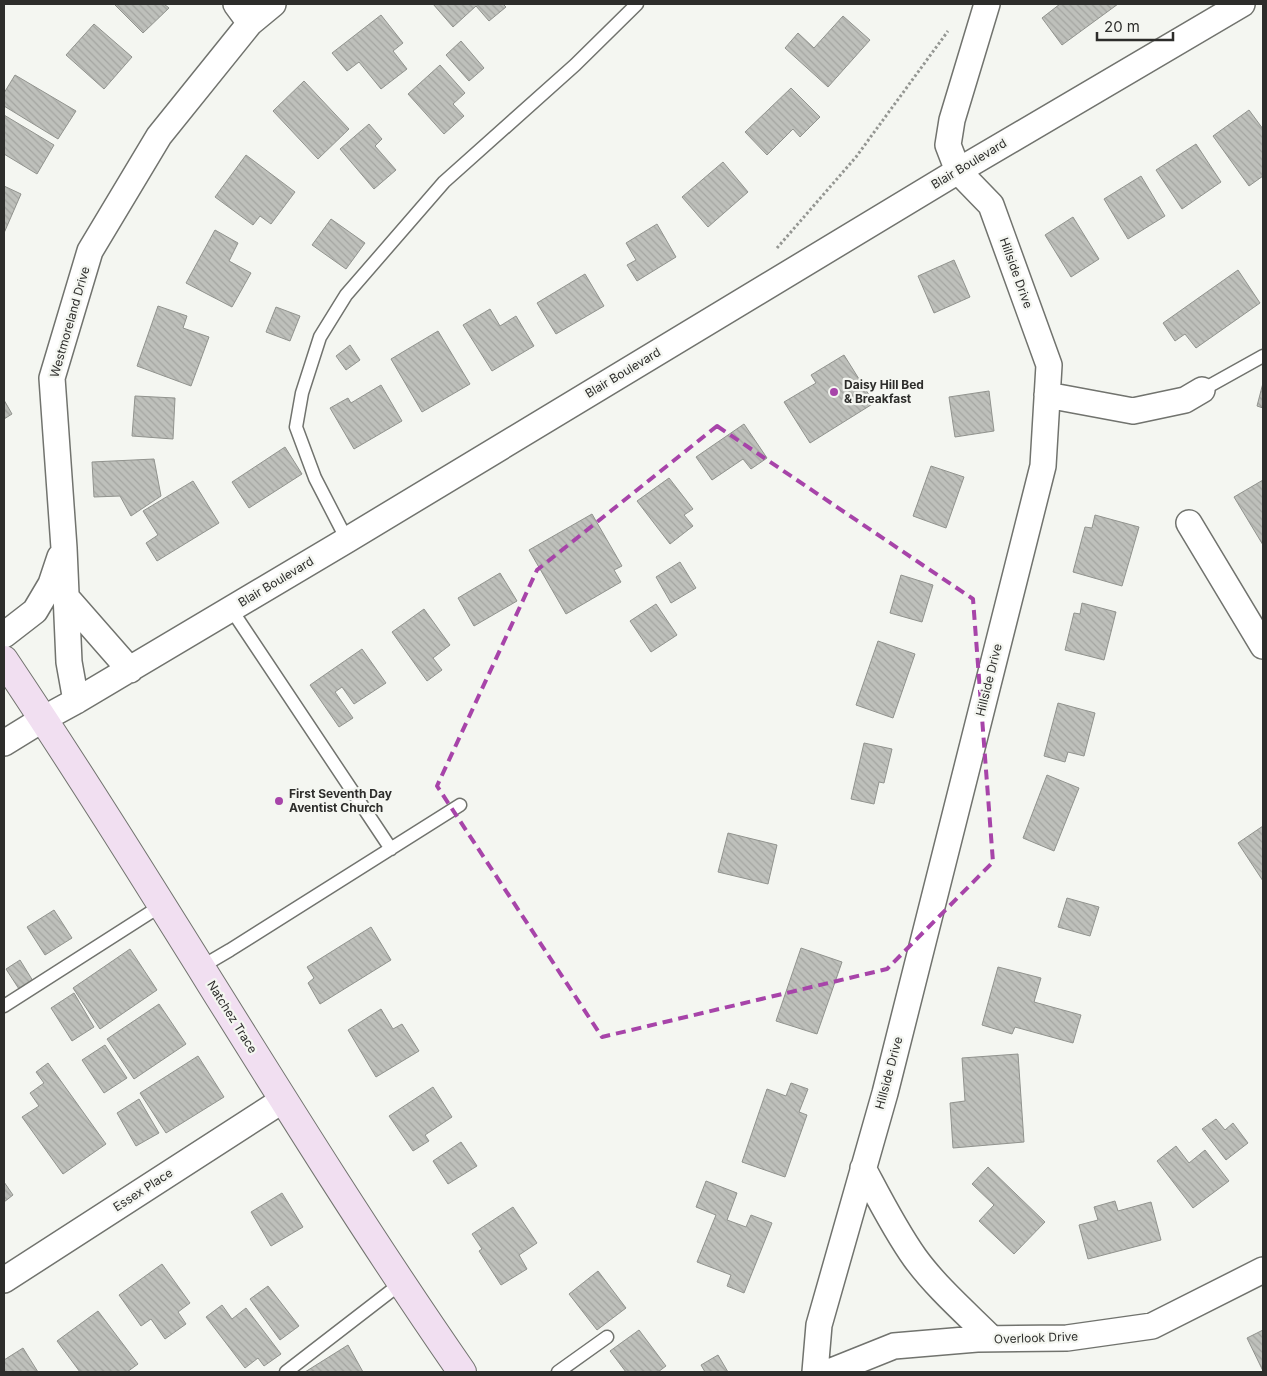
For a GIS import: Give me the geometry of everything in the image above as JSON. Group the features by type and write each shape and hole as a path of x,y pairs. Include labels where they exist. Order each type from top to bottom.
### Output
{"main road":[{"name":"Natchez Trace","path":"4,660 162,905 400,1284 462,1372"}],"street":[{"name":"Westmoreland Drive","path":"76,701 69,662 64,548 52,378 90,251 159,136 243,13 273,4"},
{"name":"Hillside Drive","path":"815,1372 818,1324 885,1093 1043,466 1048,365 991,205 958,171 948,145 952,120 987,4"},
{"name":"Blair Boulevard","path":"4,743 347,540 958,171 1242,4"},
{"path":"1047,394 1133,411 1185,400 1202,390"},
{"path":"1189,523 1263,646"},
{"path":"4,635 35,611 51,584 64,548"},
{"path":"66,597 130,670"},
{"name":"Essex Place","path":"4,1280 283,1100"},
{"path":"863,1168 885,1209 916,1259 946,1293 992,1339"},
{"name":"Overlook Drive","path":"829,1372 894,1346 992,1339 1067,1338 1152,1326 1263,1270"}],"lane":[{"path":"347,540 315,478 296,427 302,393 320,337 346,295 444,182 575,64 637,4"},
{"path":"1202,390 1263,356"},
{"path":"231,609 391,849"},
{"path":"200,966 230,950 460,805"},
{"path":"4,1006 162,905"},
{"path":"286,1372 400,1284"},
{"path":"558,1372 607,1337"}],"path":[{"path":"777,248 856,157 948,31"}],"highlighted area":[{"path":"717,426 973,599 993,862 887,969 602,1037 437,786 537,570"}],"building":[{"path":"114,4 164,4 169,8 143,33"},
{"path":"433,4 503,4 506,7 489,21 476,6 453,27"},
{"path":"1060,4 1118,4 1062,45 1042,18"},
{"path":"381,15 403,43 393,51 407,69 381,89 359,62 347,71 332,53"},
{"path":"843,16 870,40 828,87 785,48 798,33 814,48"},
{"path":"94,24 132,57 104,89 66,55"},
{"path":"461,41 484,68 469,81 446,55"},
{"path":"440,65 465,93 453,104 464,116 444,134 408,94"},
{"path":"15,75 76,111 58,139 4,106 4,93"},
{"path":"304,81 349,129 318,159 273,111"},
{"path":"791,88 820,117 800,137 793,129 767,155 745,132"},
{"path":"1249,110 1263,129 1263,176 1249,186 1213,136"},
{"path":"4,115 54,145 37,174 4,154"},
{"path":"369,124 382,139 375,146 396,170 374,189 340,149"},
{"path":"1196,144 1221,182 1182,209 1156,170"},
{"path":"246,155 295,192 271,224 260,216 253,225 215,197"},
{"path":"723,162 748,192 708,227 682,197"},
{"path":"1141,176 1165,216 1128,239 1104,199"},
{"path":"4,186 21,194 4,233"},
{"path":"1073,217 1099,259 1071,277 1045,235"},
{"path":"331,219 365,243 346,269 312,245"},
{"path":"657,224 676,257 637,281 627,265 636,260 626,243"},
{"path":"215,230 238,243 229,261 251,273 232,307 186,283"},
{"path":"954,260 970,297 934,313 918,276"},
{"path":"1238,270 1260,303 1196,348 1185,334 1175,341 1163,323"},
{"path":"585,274 604,306 556,334 537,303"},
{"path":"158,306 187,316 183,328 209,337 191,386 137,366"},
{"path":"276,307 300,316 290,341 266,332"},
{"path":"490,309 500,326 516,316 534,346 492,371 463,325"},
{"path":"438,331 470,384 422,412 391,359"},
{"path":"350,345 360,360 346,370 336,356"},
{"name":"Daisy Hill Bed & Breakfast","path":"844,355 874,403 810,443 784,402 816,383 811,375"},
{"path":"1263,383 1263,408 1257,406"},
{"path":"381,385 402,421 354,449 330,408 348,398 351,403"},
{"path":"989,391 994,431 955,437 949,397"},
{"path":"135,396 175,398 173,439 132,436"},
{"path":"4,400 12,414 4,419"},
{"path":"744,424 767,458 751,469 743,459 712,480 696,457"},
{"path":"285,447 302,474 249,508 232,482"},
{"path":"154,459 161,496 131,516 120,496 94,497 92,462"},
{"path":"931,466 964,477 946,528 913,516"},
{"path":"669,478 693,509 684,515 693,526 670,544 637,501"},
{"path":"1263,480 1263,545 1234,497"},
{"path":"193,481 219,523 157,561 146,543 158,535 143,511"},
{"path":"592,514 622,566 614,570 621,582 566,614 529,550"},
{"path":"1095,515 1139,527 1122,586 1073,572 1085,527 1092,528"},
{"path":"680,562 696,588 671,603 656,577"},
{"path":"500,573 517,601 474,626 458,598"},
{"path":"901,575 933,585 922,622 890,613"},
{"path":"1082,603 1116,612 1104,660 1065,650 1074,613 1080,614"},
{"path":"656,604 677,635 651,652 630,621"},
{"path":"424,609 450,645 433,658 442,670 427,681 392,632"},
{"path":"878,641 915,654 893,718 856,705"},
{"path":"362,649 386,683 354,704 342,687 335,692 353,718 339,727 310,685"},
{"path":"1058,703 1095,713 1084,756 1068,752 1065,762 1044,756"},
{"path":"864,743 892,749 884,783 879,782 874,804 851,799"},
{"path":"1047,775 1079,788 1054,851 1023,838"},
{"path":"1263,826 1263,881 1238,843"},
{"path":"728,833 777,845 768,884 718,872"},
{"path":"1067,898 1099,907 1090,936 1058,927"},
{"path":"54,910 72,938 45,955 27,927"},
{"path":"371,927 391,960 320,1004 308,983 314,978 307,967"},
{"path":"801,948 842,962 817,1034 776,1021"},
{"path":"130,949 157,990 100,1029 73,988"},
{"path":"20,960 33,981 19,989 6,969"},
{"path":"998,967 1041,978 1034,1002 1081,1015 1073,1043 1015,1027 1012,1034 982,1025"},
{"path":"74,993 94,1027 72,1041 51,1008"},
{"path":"159,1004 186,1044 134,1079 107,1039"},
{"path":"381,1009 393,1029 402,1024 419,1051 376,1077 348,1030"},
{"path":"105,1045 127,1078 104,1093 82,1060"},
{"path":"1018,1054 1024,1142 953,1148 950,1103 965,1101 962,1058"},
{"path":"198,1056 224,1097 166,1133 140,1093"},
{"path":"48,1063 106,1144 63,1174 22,1117 39,1106 30,1093 44,1083 36,1072"},
{"path":"791,1083 808,1089 799,1112 807,1115 785,1177 742,1162 767,1089 786,1096"},
{"path":"433,1087 452,1117 425,1135 429,1141 413,1151 389,1116"},
{"path":"139,1099 159,1133 136,1146 117,1113"},
{"path":"1216,1119 1225,1130 1233,1123 1248,1143 1226,1160 1202,1129"},
{"path":"461,1142 477,1166 448,1184 433,1161"},
{"path":"1176,1146 1189,1163 1205,1150 1229,1181 1193,1208 1157,1161"},
{"path":"988,1167 1045,1222 1014,1254 979,1221 994,1205 972,1184"},
{"path":"706,1181 737,1193 727,1220 746,1227 751,1215 772,1223 744,1293 727,1286 731,1275 697,1262 716,1215 696,1207"},
{"path":"4,1182 13,1195 4,1202"},
{"path":"282,1193 303,1227 271,1246 251,1212"},
{"path":"1115,1201 1118,1211 1151,1202 1161,1240 1088,1259 1079,1225 1098,1220 1094,1207"},
{"path":"513,1207 537,1243 519,1255 527,1269 501,1285 479,1251 482,1249 472,1234"},
{"path":"162,1264 190,1303 178,1312 186,1324 165,1339 151,1319 141,1326 119,1295"},
{"path":"598,1271 626,1308 597,1330 569,1294"},
{"path":"268,1286 299,1326 280,1340 250,1299"},
{"path":"222,1305 232,1319 246,1308 281,1354 264,1366 258,1358 245,1368 206,1317"},
{"path":"98,1311 138,1364 127,1372 80,1372 57,1341"},
{"path":"639,1330 666,1366 658,1372 626,1372 610,1351"},
{"path":"1263,1330 1263,1371 1247,1338"},
{"path":"348,1345 363,1372 305,1372"},
{"path":"23,1348 38,1372 4,1372 4,1360"},
{"path":"718,1355 728,1372 705,1372 701,1365"}],"place":[{"name":"Daisy Hill Bed & Breakfast","path":"834,392"},
{"name":"First Seventh Day Aventist Church","path":"279,801"}]}
